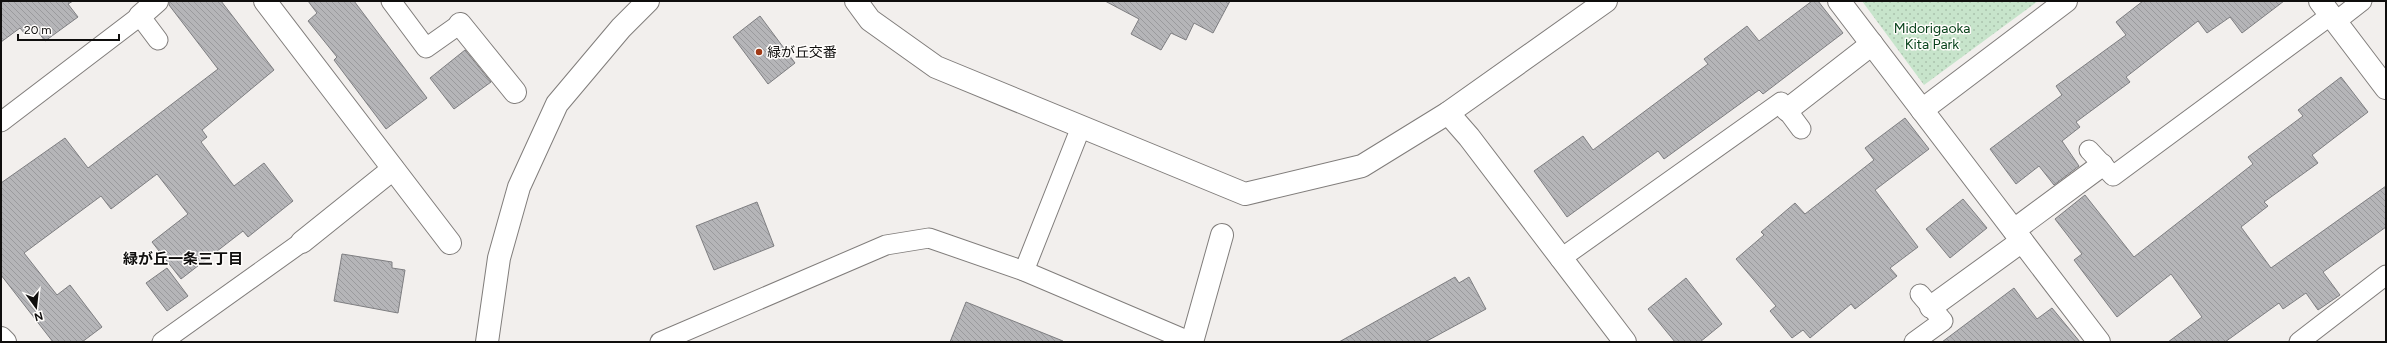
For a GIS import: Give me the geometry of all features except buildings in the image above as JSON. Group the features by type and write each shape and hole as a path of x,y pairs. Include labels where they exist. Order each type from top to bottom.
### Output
{"street":[{"path":"140,16 156,1"},
{"path":"264,1 450,243"},
{"path":"487,342 499,258 519,187 557,104 621,28 648,1"},
{"path":"856,1 870,20 936,67 1245,194 1362,166 1448,113 1606,1"},
{"path":"1839,1 2099,342"},
{"path":"1922,110 2066,1"},
{"path":"2328,13 2386,88"},
{"path":"460,24 515,92"},
{"path":"1787,110 1872,44"},
{"path":"1448,113 1469,137 1560,259 1625,342"},
{"path":"1925,300 2018,235 2096,158"},
{"path":"302,242 393,170"},
{"path":"1192,342 1222,235"},
{"path":"1,338 5,342"}],"lane":[{"path":"391,1 426,48 460,24"},
{"path":"2096,158 2113,176 2328,13 2362,1"},
{"path":"1,122 140,16 158,40"},
{"path":"1560,259 1780,102 1801,129"},
{"path":"1024,271 1081,127"},
{"path":"660,342 886,245 929,238 1024,271 1192,342"},
{"path":"162,342 302,242"},
{"path":"2299,342 2386,275"},
{"path":"1914,342 1943,321 1925,300"}],"green space":[{"name":"Midorigaoka Kita Park","path":"1862,1 2038,1 1924,85"}],"place":[{"name":"緑が丘交番","path":"759,52"}],"district":[{"name":"緑が丘一条三丁目","path":"183,259"}]}
